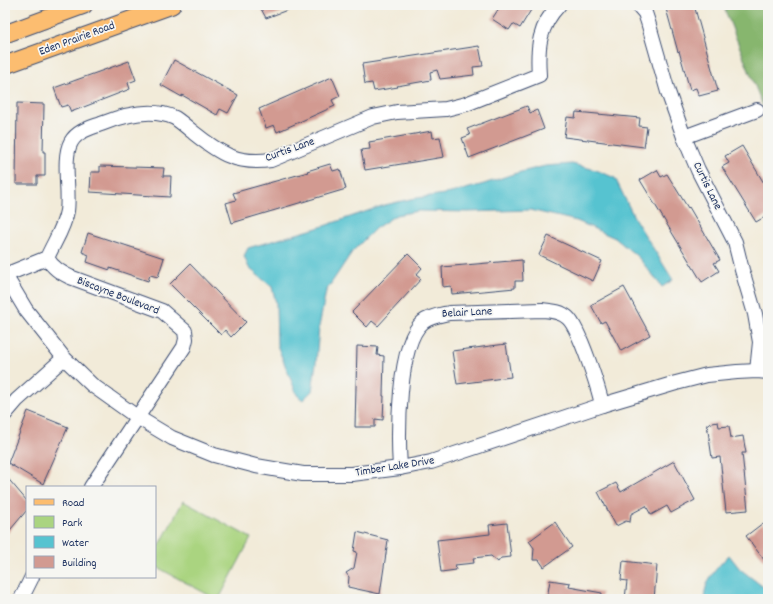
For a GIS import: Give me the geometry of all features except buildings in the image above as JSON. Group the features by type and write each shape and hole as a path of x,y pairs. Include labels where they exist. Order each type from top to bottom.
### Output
{"main road":[{"path":"5,34 84,5"},
{"name":"Eden Prairie Road","path":"5,65 172,5"}],"street":[{"name":"Curtis Lane","path":"48,258 62,228 67,210 68,154 70,143 76,134 84,130 137,113 159,114 174,118 223,154 242,160 256,162 270,160 373,118 397,112 446,108 466,104 539,75 538,63 542,31 548,19 559,5"},
{"name":"Curtis Lane","path":"638,5 645,13 668,92 684,137 698,170 735,242 755,314 760,342 762,371"},
{"path":"684,137 757,110"},
{"path":"5,275 48,258"},
{"name":"Biscayne Boulevard","path":"48,258 51,266 70,277 162,311 185,331 186,339 184,347 137,417"},
{"name":"Timber Lake Drive","path":"5,275 26,310 64,358 92,385 137,417 172,438 214,455 256,466 303,474 352,474 400,468 431,462 460,454 602,406 676,383 700,377 737,372 762,371"},
{"name":"Belair Lane","path":"400,468 399,455 402,379 406,356 414,335 422,323 435,315 449,313 542,310 557,312 568,318 576,330 599,393 602,406"},
{"path":"5,414 17,400 64,358"},
{"path":"92,486 137,417"},
{"path":"21,599 32,578"}],"green space":[{"path":"723,5 768,5 768,119"},
{"path":"183,501 251,538 219,599 216,599 156,567 156,552"}],"water":[{"path":"572,164 596,170 615,178 635,219 673,280 662,287 638,257 615,238 577,221 530,210 468,212 418,211 396,215 376,228 352,252 326,291 319,327 312,391 303,400 297,395 277,345 276,303 272,287 249,268 244,256 248,248 324,226 385,205 411,199 451,193 545,166"},
{"path":"729,555 740,569 768,591 768,599 704,599 706,586 709,580"}]}
